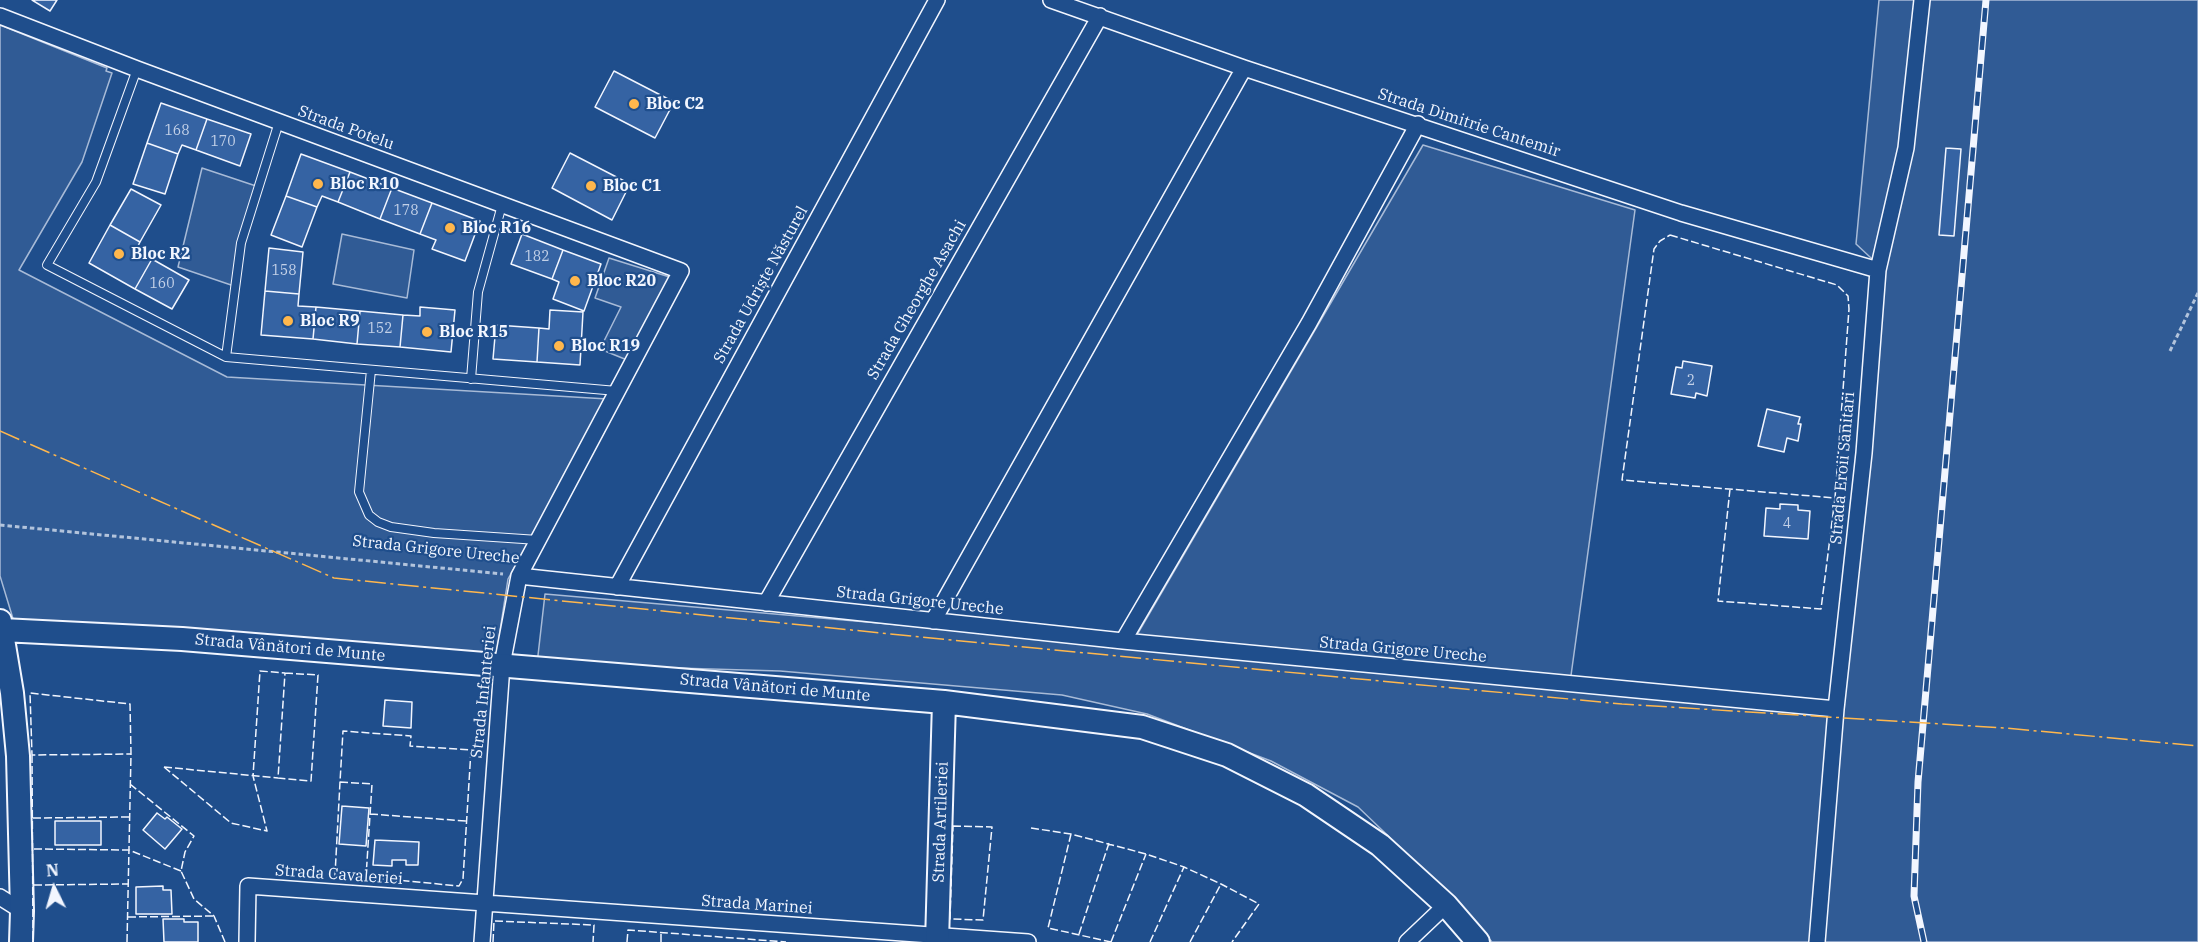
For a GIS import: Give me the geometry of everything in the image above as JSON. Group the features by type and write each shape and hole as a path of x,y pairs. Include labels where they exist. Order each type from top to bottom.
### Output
{"street":[{"name":"Strada Udriște Năsturel","path":"617,587 937,0"},
{"name":"Strada Dimitrie Cantemir","path":"1051,0 1244,68 1681,213 1878,270"},
{"name":"Strada Eroii Sanitari","path":"1817,942 1836,709 1864,453 1878,270 1906,148 1922,0"},
{"name":"Strada Potelu","path":"0,16 681,271"},
{"name":"Strada Gheorghe Asachi","path":"766,603 1100,16"},
{"path":"933,621 1244,68"},
{"path":"1124,641 1309,323 1418,124"},
{"name":"Strada Infanteriei","path":"482,942 502,665 519,576 681,271"},
{"name":"Strada Grigore Ureche","path":"519,576 1124,641 1836,709"},
{"path":"1,626 12,693 18,756 21,942"},
{"name":"Strada Vânători de Munte","path":"1,626 944,702 1142,727 1227,755 1325,807 1380,845 1446,905 1478,942"},
{"name":"Strada Artileriei","path":"937,939 944,702"},
{"name":"Strada Cavaleriei","path":"247,942 248,886 483,904"},
{"path":"0,897 22,911"},
{"name":"Strada Marinei","path":"483,904 937,939 1028,942"},
{"path":"1407,942 1446,905"}],"lane":[{"path":"137,69 96,182 46,264 226,357 617,391"},
{"path":"226,357 241,243 279,122"},
{"path":"471,378 478,292 502,205"},
{"path":"371,370 359,492 369,515 378,522 391,527 434,533 538,540"}],"path":[{"path":"2170,351 2198,293"},
{"name":"Strada Grigore Ureche","path":"0,525 519,576"}],"shaded area":[{"path":"1879,0 2198,0 2198,942 1492,942 1455,900 1358,807 1271,761 1147,714 1062,695 780,671 537,664 545,594 1131,645 1423,145 1635,210 1569,690 1840,708 1885,271 1856,244"},
{"path":"0,25 107,68 106,71 112,73 82,162 19,270 227,377 608,399 508,579 495,663 14,622 0,576"},
{"path":"202,168 259,187 234,286 178,267"},
{"path":"342,234 414,250 407,298 333,284"},
{"path":"609,258 676,279 632,362 600,349 621,307 595,298"}],"building":[{"path":"32,0 57,0 50,11"},
{"name":"Bloc C2","path":"614,71 674,102 655,138 595,107"},
{"path":"161,103 207,119 196,150 182,145 178,154 147,143"},
{"path":"207,119 251,134 240,166 196,150"},
{"path":"147,143 178,154 165,194 133,184"},
{"path":"1946,148 1961,149 1954,236 1939,235"},
{"name":"Bloc C1","path":"570,153 630,184 612,220 552,188"},
{"name":"Bloc R10","path":"301,154 350,172 338,202 322,196 317,207 286,196"},
{"path":"350,172 392,188 380,219 338,202"},
{"path":"392,188 432,203 420,234 380,219"},
{"path":"131,189 161,205 140,242 110,225"},
{"path":"286,196 317,207 302,247 271,235"},
{"name":"Bloc R16","path":"432,203 480,221 465,261 432,249 436,240 420,234"},
{"name":"Bloc R2","path":"110,225 140,242 136,250 152,259 135,289 89,263"},
{"path":"522,234 563,250 552,279 511,264"},
{"path":"269,248 303,252 299,294 265,291"},
{"name":"Bloc R20","path":"563,250 601,264 584,311 553,299 559,282 552,279"},
{"path":"152,259 189,280 172,309 135,289"},
{"name":"Bloc R9","path":"265,291 299,294 298,306 316,307 313,339 261,335"},
{"path":"316,307 360,311 357,344 313,339"},
{"name":"Bloc R15","path":"420,307 455,310 451,352 400,347 403,315 420,316"},
{"name":"Bloc R19","path":"550,310 583,312 580,365 537,362 539,328 549,329"},
{"path":"360,311 403,315 400,347 357,344"},
{"path":"496,325 539,328 537,362 493,359"},
{"path":"1683,361 1712,366 1707,396 1696,393 1695,398 1671,394 1676,367 1682,368"},
{"path":"1767,409 1800,417 1798,441 1787,438 1784,452 1758,446"},
{"path":"1780,504 1798,505 1798,510 1810,511 1808,539 1764,536 1766,508 1780,509"},
{"path":"385,700 412,702 411,728 383,726"},
{"path":"342,806 369,808 366,846 339,844"},
{"path":"157,813 165,819 167,817 182,829 165,849 143,830"},
{"path":"55,821 101,821 101,845 55,845"},
{"path":"375,840 419,842 418,865 406,865 406,860 392,860 392,866 373,865"},
{"path":"163,886 163,890 171,890 172,914 136,914 136,887"},
{"path":"163,919 198,922 198,942 164,942"}],"railway":[{"path":"1924,942 1914,896 1918,782 1986,0"}],"fence":[{"path":"1670,235 1837,285 1848,296 1849,309 1835,498 1622,480 1654,249 1660,241 1670,235"},
{"path":"1730,489 1718,601 1821,609 1835,498"},
{"path":"164,767 231,823 267,831 253,776 260,671 285,673"},
{"path":"285,673 318,675 311,781 278,778 285,673"},
{"path":"127,942 131,754 130,704 30,693 32,755 131,754"},
{"path":"340,782 372,784 366,877 335,875 340,782 343,731 411,736 410,746 471,750 463,879 459,886 366,877"},
{"path":"32,755 33,942"},
{"path":"164,767 278,778"},
{"path":"130,784 194,836 185,852 181,871 194,899 214,916 225,942"},
{"path":"370,814 466,821"},
{"path":"33,818 129,817"},
{"path":"953,826 992,827 983,920 950,919 953,826"},
{"path":"1031,828 1071,834 1146,854 1184,867 1259,904 1232,942"},
{"path":"1071,834 1048,928 1111,942"},
{"path":"1079,934 1109,843"},
{"path":"34,849 129,850 181,871"},
{"path":"1111,942 1146,854"},
{"path":"1150,942 1184,867"},
{"path":"34,885 128,884"},
{"path":"1190,942 1221,884"},
{"path":"128,917 214,916"},
{"path":"493,942 494,921 594,925 593,942"},
{"path":"627,942 628,930 786,942"},
{"path":"661,932 661,942"}],"power":[{"path":"0,431 334,578 1622,704 2005,728 2198,746"}],"place":[{"name":"Bloc C2","path":"634,104"},
{"name":"Bloc R10","path":"318,184"},
{"name":"Bloc C1","path":"591,186"},
{"name":"Bloc R16","path":"450,228"},
{"name":"Bloc R2","path":"119,254"},
{"name":"Bloc R20","path":"575,281"},
{"name":"Bloc R9","path":"288,321"},
{"name":"Bloc R15","path":"427,332"},
{"name":"Bloc R19","path":"559,346"}]}
